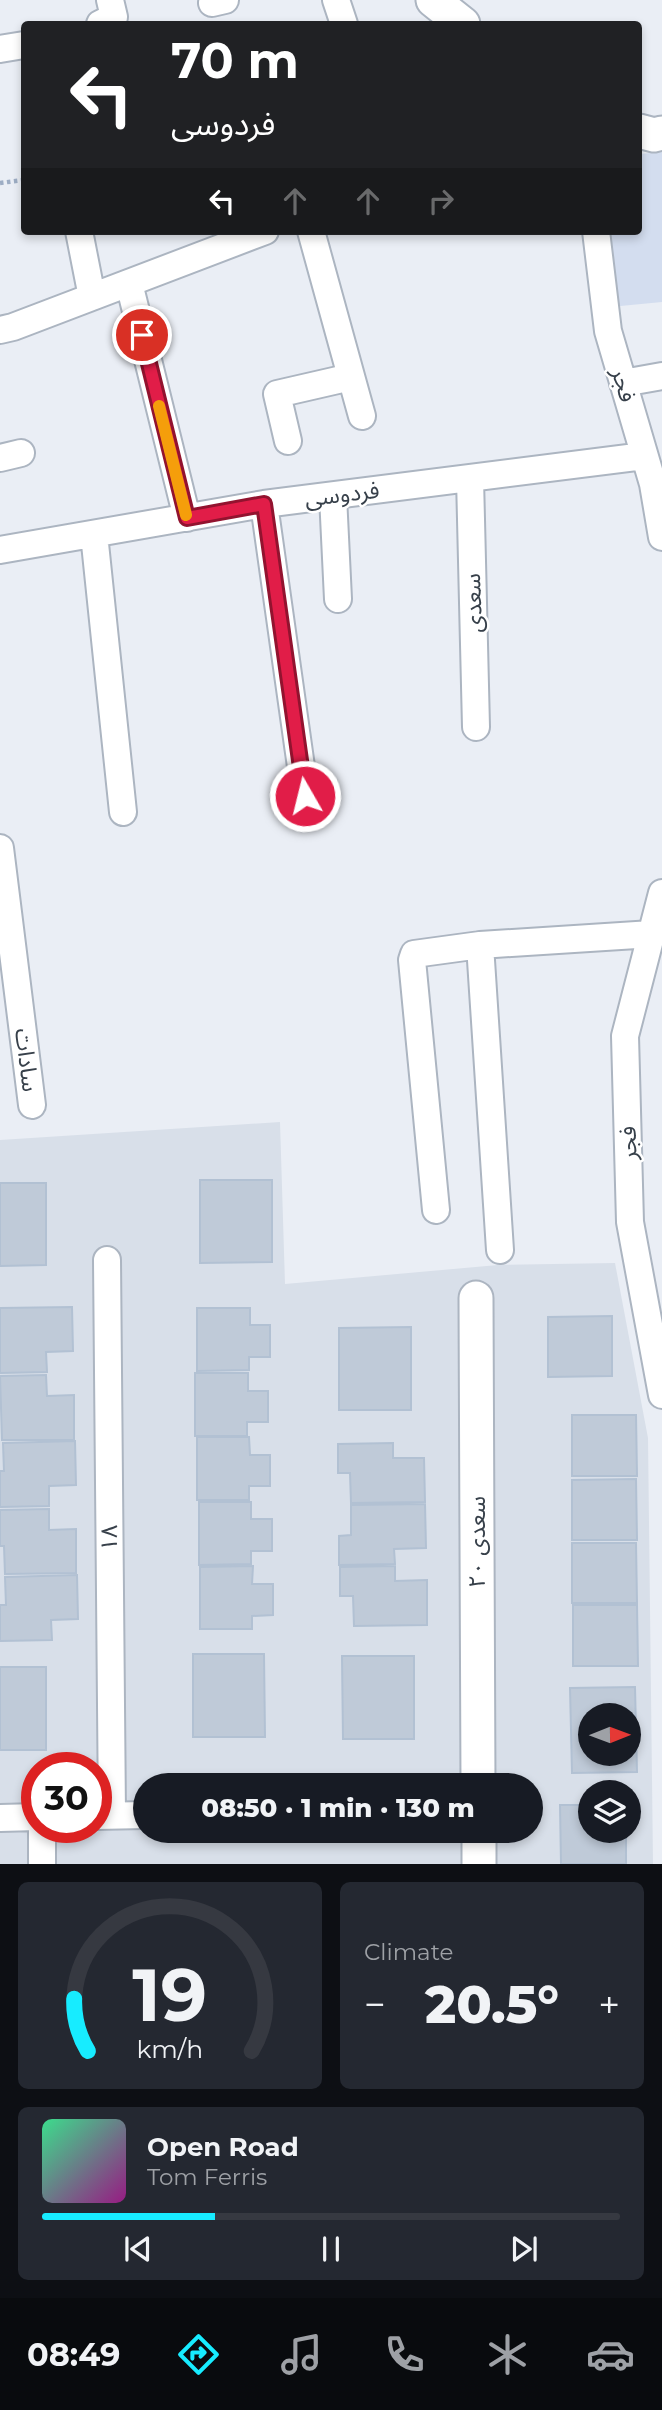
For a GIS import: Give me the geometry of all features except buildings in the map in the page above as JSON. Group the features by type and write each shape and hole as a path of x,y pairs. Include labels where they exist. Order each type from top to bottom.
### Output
{"street":[{"path":"336,0 343,21"},
{"path":"433,0 459,21"},
{"path":"0,49 21,46"},
{"path":"642,132 654,135 662,133"},
{"path":"80,235 92,297"},
{"path":"0,330 129,283 212,241 244,235"},
{"path":"312,235 362,416"},
{"name":"فجر","path":"596,235 608,331 644,456 657,484 662,537"},
{"path":"129,283 187,518"},
{"path":"623,383 662,376"},
{"path":"288,441 277,394 351,377"},
{"name":"فردوسی","path":"0,550 264,504 644,456"},
{"name":"سعدی","path":"470,478 476,727"},
{"path":"333,496 338,599"},
{"path":"264,504 305,796"},
{"path":"94,534 123,812"},
{"name":"سادات","path":"0,848 32,1105"},
{"name":"فجر","path":"662,893 625,1036 630,1222 662,1395"},
{"path":"436,1210 412,960 414,954 480,944 652,934"},
{"path":"480,944 500,1250"},
{"name":"۱۸","path":"104,1752 107,1260"},
{"name":"سعدی ۲۰","path":"476,1298 478,1773"},
{"path":"112,1816 133,1815"},
{"path":"0,1818 21,1817"},
{"path":"42,1843 43,1864"},
{"path":"479,1843 479,1864"}],"path":[{"path":"0,183 21,180"}],"shaded area":[{"path":"662,152 662,302 610,307 601,235 642,235 642,154"},
{"path":"280,1122 285,1284 498,1265 615,1263 648,1438 653,1864 0,1864 0,1140"}],"slow traffic":[{"path":"159,406 186,515"}],"route":[{"path":"142,335 187,518 264,504 305,796"}]}
